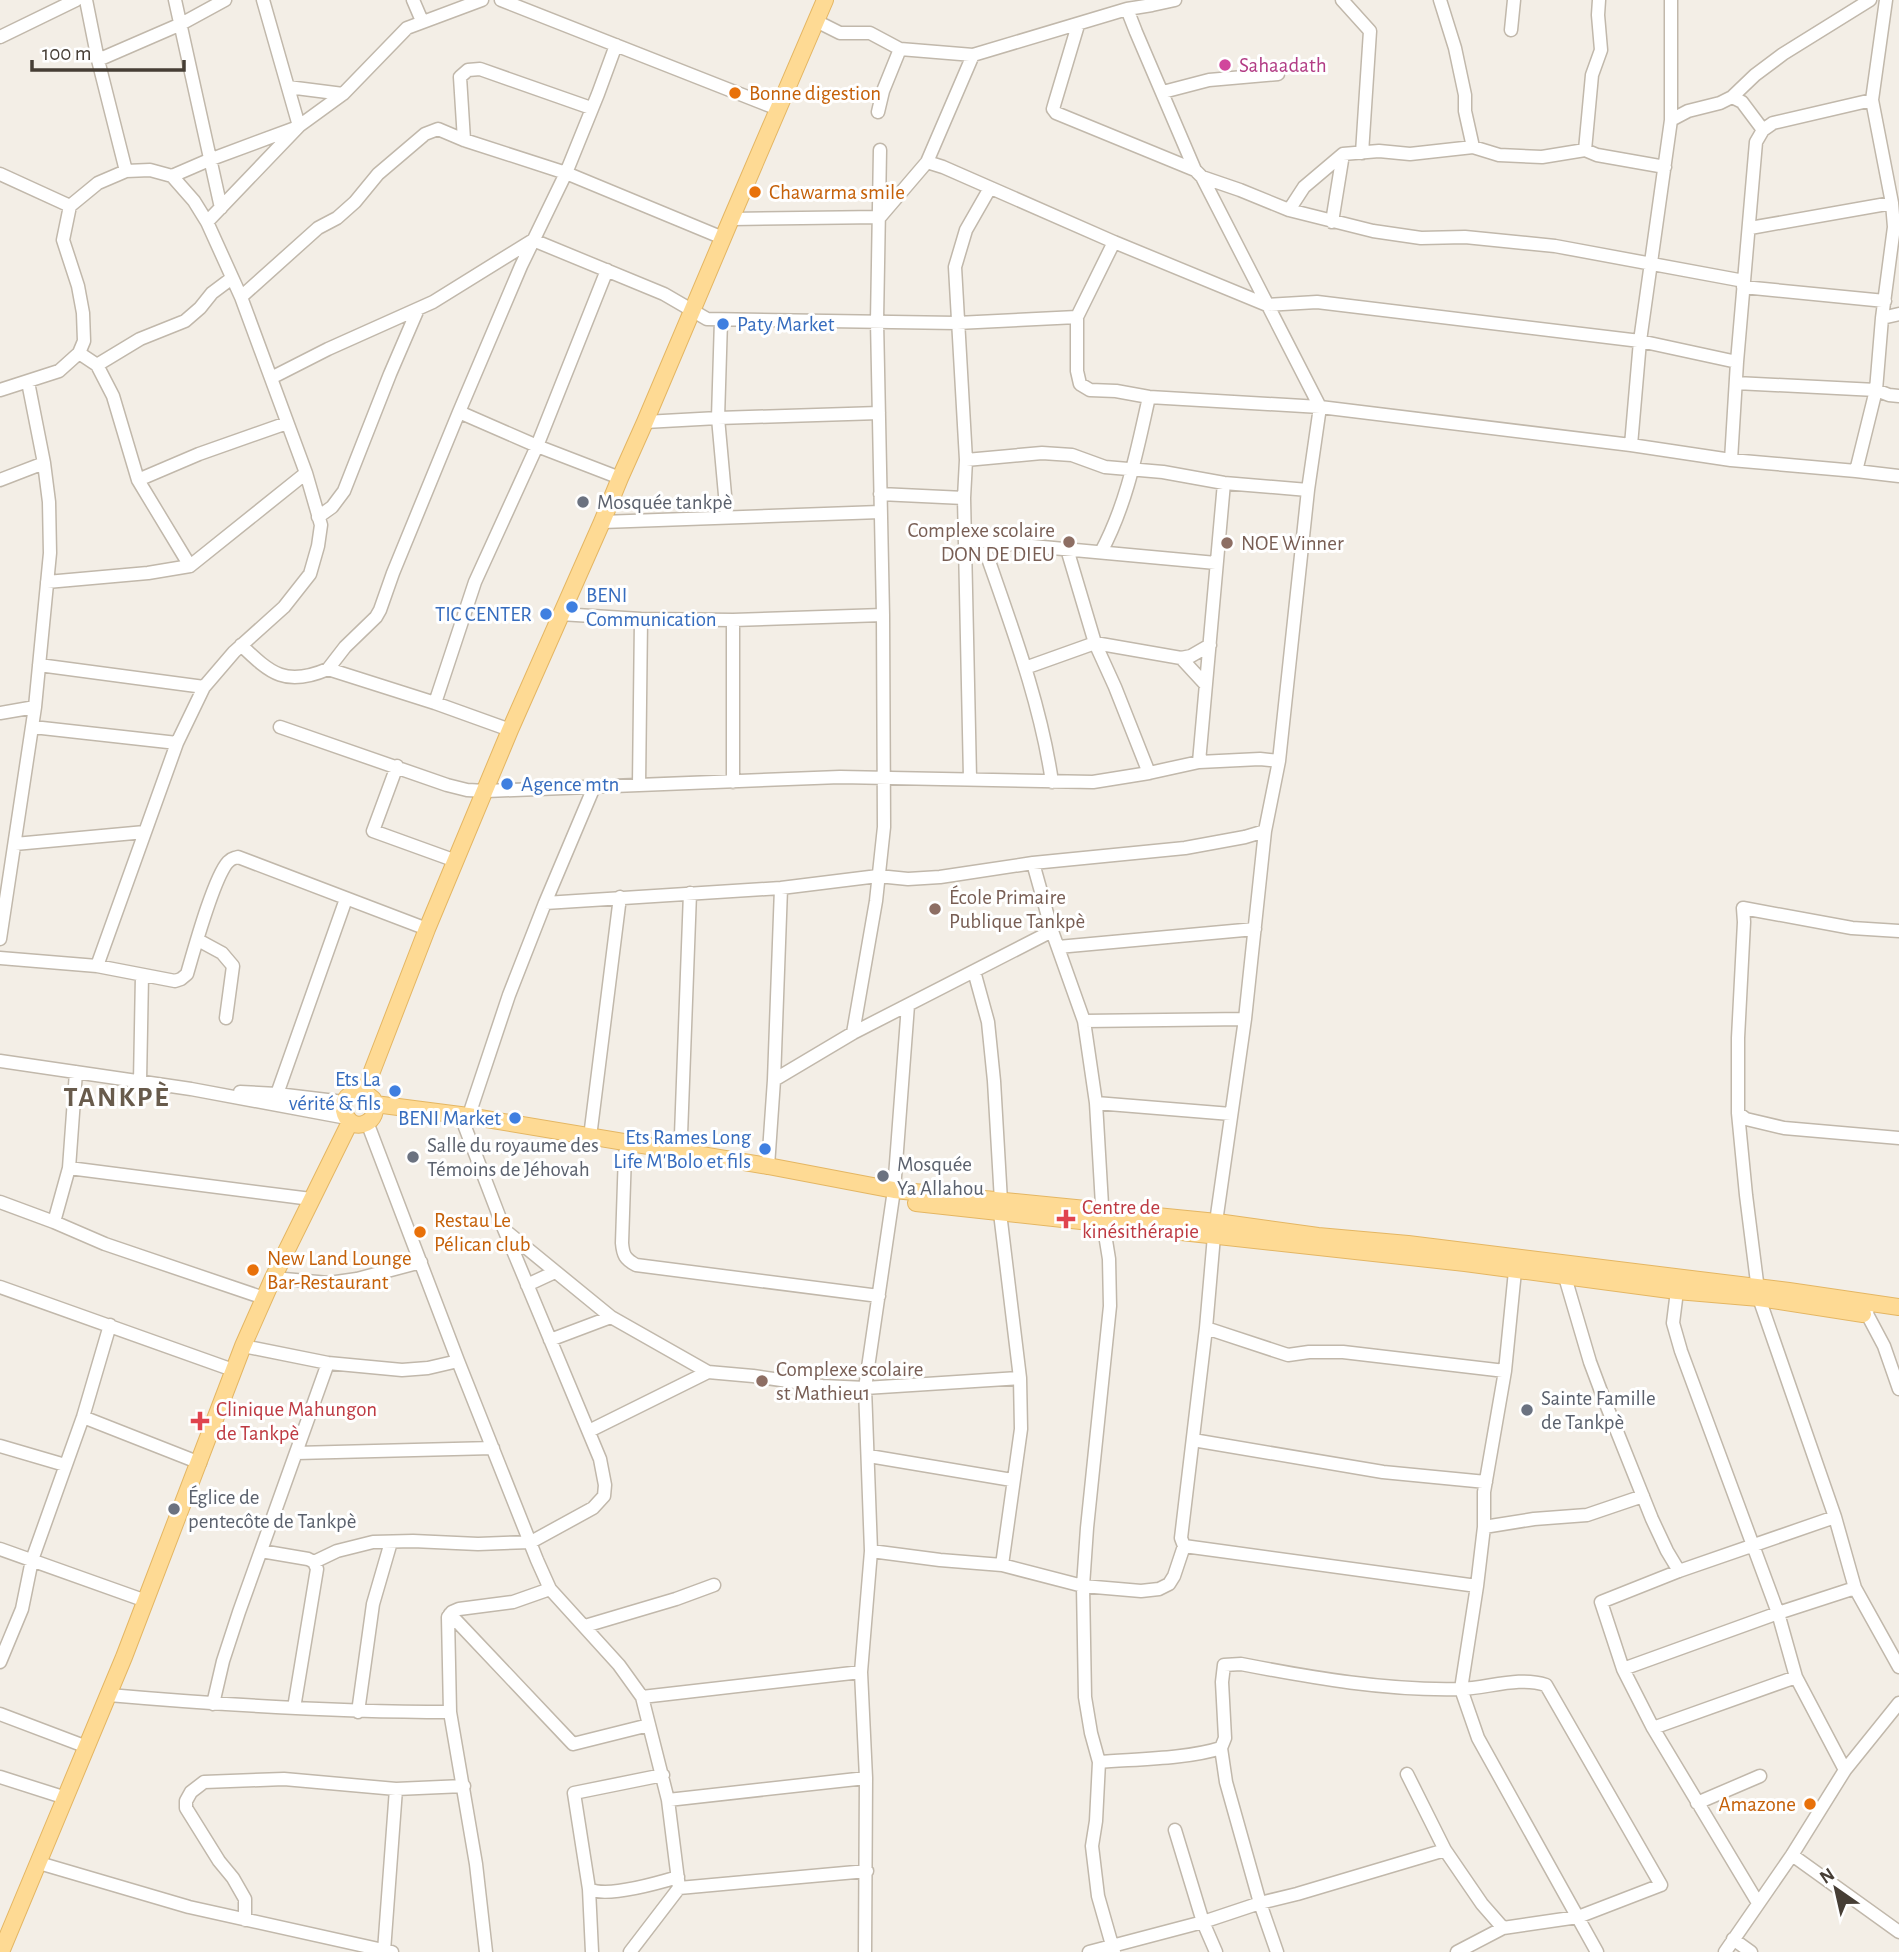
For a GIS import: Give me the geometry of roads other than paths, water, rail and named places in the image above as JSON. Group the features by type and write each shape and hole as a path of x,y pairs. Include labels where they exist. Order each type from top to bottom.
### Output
{"main road":[{"path":"347,1114 356,1124 370,1108 427,929 825,0"},
{"path":"2,1951 109,1695 200,1463 233,1370 311,1199 347,1114 353,1093 370,1108 590,1137 769,1176 894,1195 1215,1229 1453,1262 1519,1265 1758,1293 1868,1309 1899,1318"},
{"path":"467,1121 625,1153 768,1166 894,1195"},
{"path":"1868,1309 1899,1307"}],"street":[{"path":"0,37 76,0"},
{"path":"86,0 126,171"},
{"path":"175,0 220,208"},
{"path":"98,60 181,24 225,0"},
{"path":"263,0 299,126"},
{"path":"413,0 422,21"},
{"path":"207,222 299,126 344,94 407,28 482,0"},
{"path":"501,0 539,6 616,45 778,109"},
{"path":"816,21 840,33 870,33 900,49 973,55 1127,9 1175,0"},
{"path":"1342,0 1370,31 1362,153"},
{"path":"1440,0 1455,48 1473,147"},
{"path":"1511,30 1514,0"},
{"path":"1585,150 1592,75 1601,50 1599,0"},
{"path":"1632,445 1640,341 1671,120 1671,0"},
{"path":"1671,120 1688,111 1732,97 1783,54 1870,0"},
{"path":"1856,471 1876,390 1882,317 1896,226 1872,100 1886,0"},
{"path":"871,1551 1002,1565 1083,1586 1122,1590 1160,1589 1169,1584 1184,1546 1181,1538 1215,1229 1245,1019 1265,831 1279,761 1308,490 1320,407 1199,174 1127,9"},
{"path":"1079,25 1053,108 1056,113 1289,210 1332,222 1421,239 1465,237 1555,246 1652,262 1744,284 1885,301"},
{"path":"241,645 263,667 286,677 311,676 328,669 345,647 376,617 459,412 533,240 566,173 616,45"},
{"path":"878,113 900,49"},
{"path":"731,219 880,217 927,162 973,55"},
{"path":"464,140 460,77 468,70 480,69 591,108"},
{"path":"1163,92 1209,80 1278,74"},
{"path":"288,87 344,94"},
{"path":"1732,97 1742,102 1763,130"},
{"path":"1731,460 1756,142 1763,130 1773,122 1872,100"},
{"path":"172,176 299,126"},
{"path":"241,297 318,228 337,218 355,202 378,174 425,134 438,129 566,173 723,238"},
{"path":"1289,210 1304,187 1343,154 1379,151 1410,154 1473,147 1499,155 1542,157 1585,150 1597,155 1665,167"},
{"path":"853,1033 873,922 884,827 877,321 880,150"},
{"path":"1332,222 1343,154"},
{"path":"927,162 1267,305 1317,302 1640,341 1737,362"},
{"path":"0,390 59,371 79,354 84,341 78,286 63,240 70,206 98,183 126,171 150,170 172,176 194,201 207,222 241,297 306,473 321,525 310,574 284,607 241,645 204,687 177,743 96,966"},
{"path":"0,174 70,206"},
{"path":"970,778 964,498 966,460 955,267 966,230 990,188"},
{"path":"1750,228 1892,203"},
{"path":"533,240 664,294 706,319 957,323 1077,317"},
{"path":"271,379 328,349 418,309 533,240"},
{"path":"1114,242 1077,317 1077,371 1080,384 1090,390 1149,397 1320,407 1632,445 1731,460 1899,476"},
{"path":"435,703 475,582 537,446 607,270"},
{"path":"97,365 140,339 185,321 212,293 232,278"},
{"path":"318,517 332,507 344,491 418,309"},
{"path":"1882,317 1899,314"},
{"path":"721,320 718,418 727,517"},
{"path":"79,354 97,365 113,396 138,480 190,566"},
{"path":"0,939 36,707 50,553 49,502 44,463 28,382"},
{"path":"1736,383 1876,390 1899,396"},
{"path":"1101,552 1117,522 1149,397"},
{"path":"459,412 620,478"},
{"path":"645,422 879,413"},
{"path":"138,480 199,454 287,424"},
{"path":"966,460 1042,453 1072,454 1105,467 1224,483 1308,490"},
{"path":"0,480 44,463"},
{"path":"47,582 149,573 190,566 306,473"},
{"path":"1199,762 1224,483"},
{"path":"880,494 964,498"},
{"path":"602,522 880,512"},
{"path":"966,540 1216,563"},
{"path":"982,541 1025,668 1046,744 1052,782"},
{"path":"1067,549 1095,643 1149,773"},
{"path":"561,614 642,619 733,620 883,615"},
{"path":"639,785 642,619"},
{"path":"733,620 733,782"},
{"path":"1025,668 1095,643 1181,658 1191,656 1210,645"},
{"path":"1181,658 1205,684"},
{"path":"39,665 204,687"},
{"path":"328,669 510,730"},
{"path":"0,713 36,707"},
{"path":"33,727 177,743"},
{"path":"281,727 447,785 486,791 840,777 1093,782 1199,762 1260,759 1279,761"},
{"path":"397,766 373,831 456,861"},
{"path":"314,1562 337,1551 373,1542 531,1542 593,1508 604,1496 606,1485 589,1432 504,1229 467,1121 509,995 594,787"},
{"path":"545,903 781,888 877,876 908,879 940,877 1034,863 1185,848 1265,831"},
{"path":"15,844 145,832"},
{"path":"0,958 96,966 175,981 181,979 187,974 213,893 226,864 238,857 427,929"},
{"path":"1034,863 1052,931 1084,1021 1096,1103 1103,1217 1109,1259 1111,1306 1083,1586 1085,1697 1099,1762 1092,1846 1098,1896 1113,1949"},
{"path":"768,1166 781,888"},
{"path":"680,1157 690,893"},
{"path":"590,1137 620,897"},
{"path":"277,1094 346,900"},
{"path":"1899,931 1852,928 1743,908 1738,1038 1738,1113 1758,1293 1835,1517 1855,1588 1899,1667"},
{"path":"1058,947 1255,929"},
{"path":"774,1080 853,1033 1052,931"},
{"path":"198,940 222,953 233,966 226,1018"},
{"path":"974,971 988,1022 995,1082 1001,1207 1020,1378 1021,1429 1002,1565"},
{"path":"140,1082 142,975"},
{"path":"865,1952 866,1778 861,1672 871,1551 865,1388 894,1195 908,1005"},
{"path":"1084,1021 1245,1019"},
{"path":"0,1061 347,1114"},
{"path":"54,1222 69,1168 76,1072"},
{"path":"191,1089 277,1094 347,1114"},
{"path":"1096,1103 1231,1114"},
{"path":"370,1108 421,1262 458,1361 550,1589 619,1665 642,1697 668,1800 678,1883 630,1952"},
{"path":"1738,1113 1746,1119 1784,1128 1899,1138"},
{"path":"625,1153 622,1243 626,1260 636,1265 879,1296"},
{"path":"69,1168 311,1199"},
{"path":"0,1202 105,1244 264,1298"},
{"path":"504,1229 611,1317 708,1372 822,1387 865,1388 1020,1378"},
{"path":"273,1278 328,1283 357,1279 421,1262"},
{"path":"1519,1265 1486,1482 1478,1586 1461,1689 1478,1738 1597,1952"},
{"path":"1566,1271 1590,1362 1662,1541 1679,1571"},
{"path":"527,1285 555,1272"},
{"path":"1679,1285 1673,1323 1698,1400 1778,1613 1796,1677 1845,1770"},
{"path":"0,1287 233,1370"},
{"path":"1868,1309 1899,1389"},
{"path":"550,1340 611,1317"},
{"path":"0,1662 22,1609 32,1560 83,1416 110,1325"},
{"path":"1206,1328 1288,1355 1343,1352 1505,1371"},
{"path":"243,1346 328,1363 402,1370 428,1368 458,1361"},
{"path":"213,1704 223,1661 328,1363"},
{"path":"589,1432 708,1372"},
{"path":"83,1416 200,1463"},
{"path":"1193,1440 1383,1472 1486,1482"},
{"path":"0,1446 65,1465"},
{"path":"296,1452 493,1448"},
{"path":"869,1456 1012,1480"},
{"path":"1484,1527 1534,1519 1587,1515 1643,1496"},
{"path":"1758,1903 1653,1728 1623,1669 1601,1602 1679,1571 1835,1517"},
{"path":"358,1712 373,1604 391,1542"},
{"path":"1184,1546 1478,1586"},
{"path":"0,1549 146,1601"},
{"path":"261,1551 308,1559 314,1562 317,1569 294,1708"},
{"path":"585,1626 714,1585"},
{"path":"1623,1669 1855,1588"},
{"path":"450,1614 459,1609 513,1602 550,1589"},
{"path":"450,1614 450,1712 476,1864 486,1952"},
{"path":"450,1614 573,1744 649,1725"},
{"path":"1277,1952 1260,1903 1226,1782 1221,1748 1225,1738 1222,1682 1224,1665 1241,1664 1350,1682 1406,1687 1461,1689 1534,1681 1546,1685 1661,1885 1578,1917 1503,1928 1462,1951"},
{"path":"642,1697 861,1672"},
{"path":"1653,1728 1796,1677"},
{"path":"109,1695 358,1712 450,1712"},
{"path":"1725,1952 1792,1855 1845,1770 1899,1703"},
{"path":"0,1714 88,1747"},
{"path":"1099,1762 1221,1748"},
{"path":"1407,1774 1445,1850 1482,1904 1503,1928"},
{"path":"592,1952 589,1889 574,1793 663,1775"},
{"path":"1697,1803 1760,1776"},
{"path":"0,1777 66,1798"},
{"path":"668,1800 866,1778"},
{"path":"245,1920 245,1899 186,1808 191,1792 204,1782 284,1779 396,1789 464,1786"},
{"path":"39,1863 164,1900 388,1951 396,1789"},
{"path":"1174,1830 1203,1922 1216,1952"},
{"path":"1089,1952 1113,1949 1445,1850"},
{"path":"1792,1855 1899,1931"},
{"path":"589,1889 599,1892 678,1883 867,1871"},
{"path":"1734,1940 1751,1952"}],"place":[{"name":"Sahaadath","path":"1225,65"},
{"name":"Bonne digestion","path":"735,93"},
{"name":"Chawarma smile","path":"755,192"},
{"name":"Paty Market","path":"723,324"},
{"name":"Mosquée tankpè","path":"583,502"},
{"name":"Complexe scolaire DON DE DIEU","path":"1069,542"},
{"name":"NOE Winner","path":"1227,543"},
{"name":"BENI Communication","path":"572,607"},
{"name":"TIC CENTER","path":"546,614"},
{"name":"Agence mtn","path":"507,784"},
{"name":"École Primaire Publique Tankpè","path":"935,909"},
{"name":"Ets La vérité & fils","path":"395,1091"},
{"name":"BENI Market","path":"515,1118"},
{"name":"Ets Rames Long Life M'Bolo et fils","path":"765,1149"},
{"name":"Salle du royaume des Témoins de Jéhovah","path":"413,1157"},
{"name":"Mosquée Ya Allahou","path":"883,1176"},
{"name":"Centre de kinésithérapie","path":"1066,1219"},
{"name":"Restau Le Pélican club","path":"420,1232"},
{"name":"New Land Lounge Bar-Restaurant","path":"253,1270"},
{"name":"Complexe scolaire st Mathieu1","path":"762,1381"},
{"name":"Sainte Famille de Tankpè","path":"1527,1410"},
{"name":"Clinique Mahungon de Tankpè","path":"200,1421"},
{"name":"Églice de pentecôte de Tankpè","path":"174,1509"},
{"name":"Amazone","path":"1810,1804"}],"district":[{"name":"TANKPÈ","path":"117,1096"}]}
